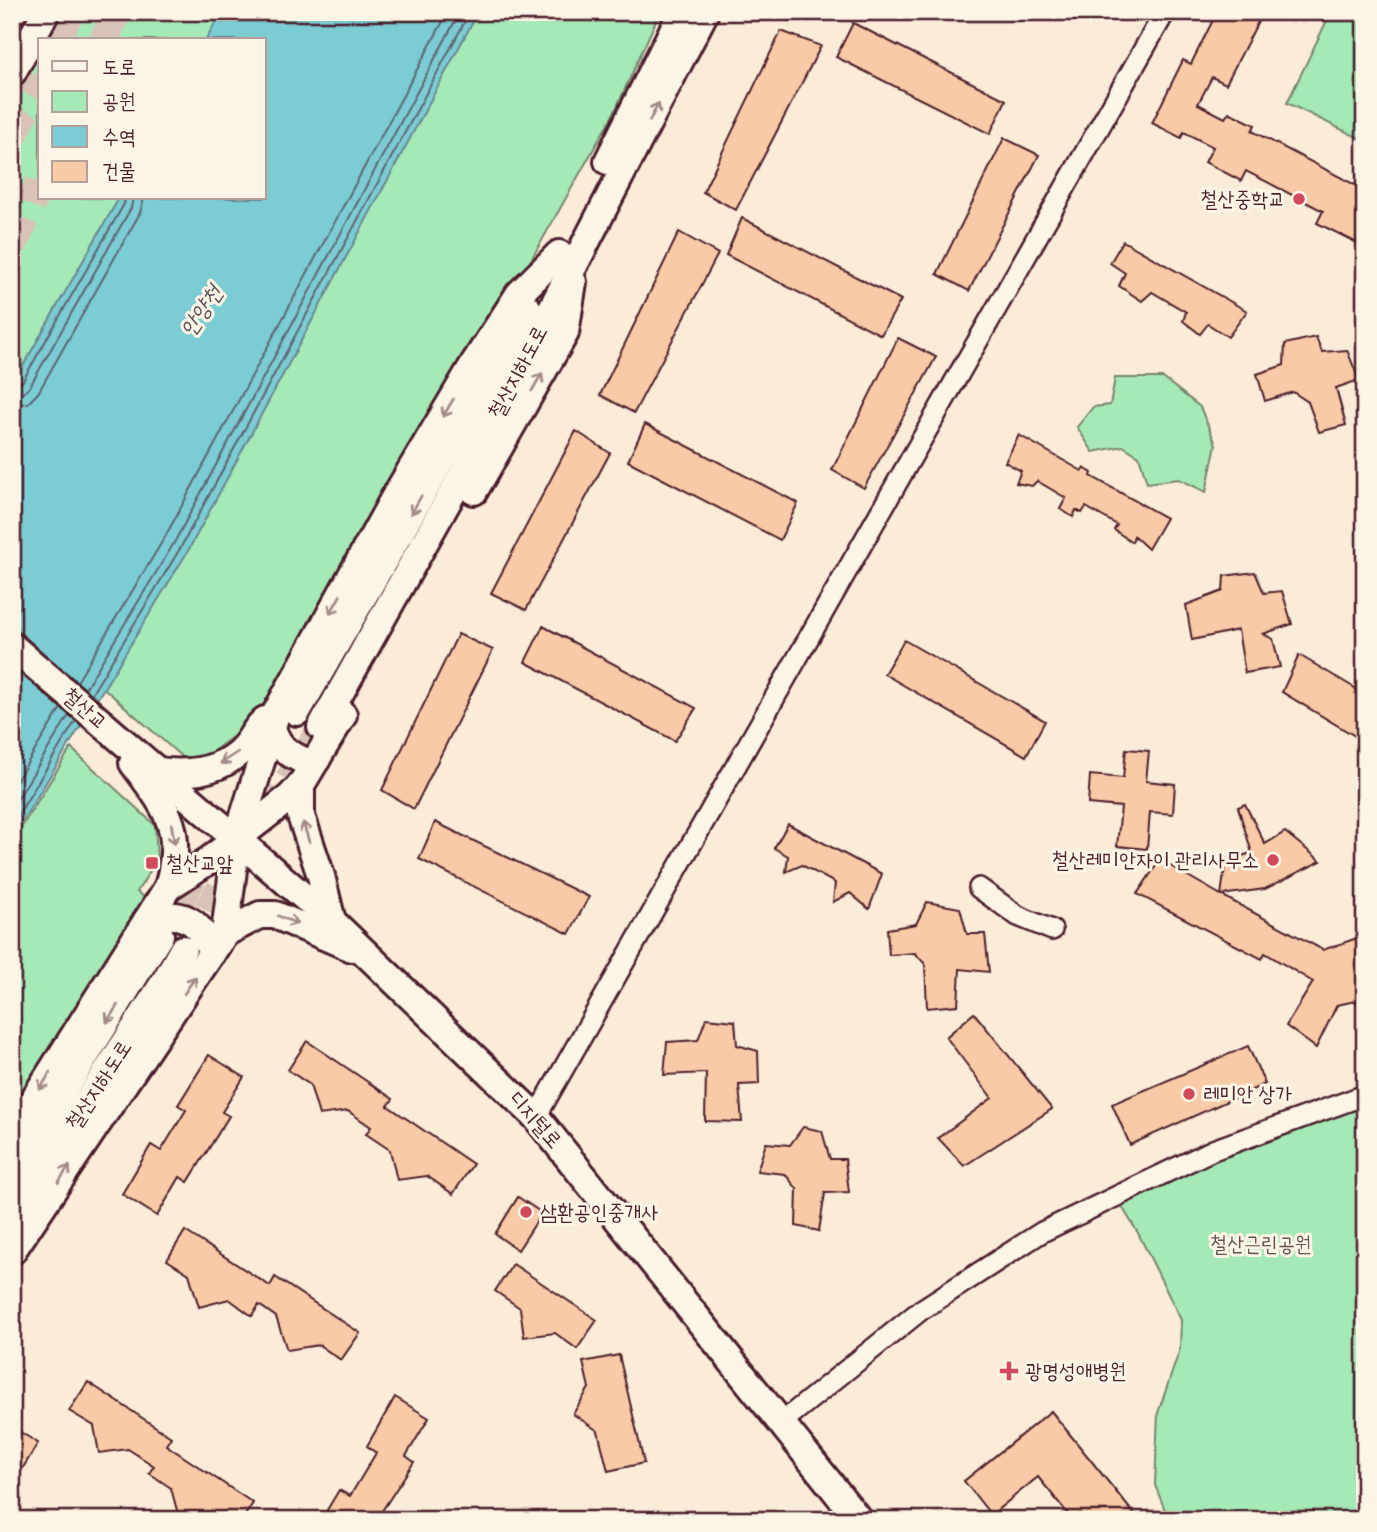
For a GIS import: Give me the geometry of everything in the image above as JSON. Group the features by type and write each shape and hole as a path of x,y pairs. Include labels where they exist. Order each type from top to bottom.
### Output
{"main road":[{"path":"12,38 27,12"},
{"path":"12,73 46,12"},
{"name":"철산지하도로","path":"321,727 504,401 568,257 597,183 682,12"},
{"name":"철산지하도로","path":"568,257 705,12"},
{"path":"218,943 237,838 282,716 393,500 475,362 519,293 568,257"},
{"path":"167,887 208,861 279,806 301,785 565,333 568,257"},
{"name":"철산교","path":"12,646 107,727 154,779"},
{"path":"282,716 275,739 282,748 307,762 317,759"},
{"path":"154,928 173,865 174,833 154,779 196,773 215,767 244,747 261,722 282,716"},
{"name":"디지털로","path":"154,779 237,838 332,921 536,1117 859,1520"},
{"path":"301,785 301,816 321,876 332,921"},
{"path":"12,1134 164,915 177,915 218,943"},
{"path":"12,1251 218,943 260,915 275,915 368,954"},
{"name":"철산지하도로","path":"12,1175 154,928"},
{"name":"철산지하도로","path":"12,1219 183,949"}],"street":[{"path":"536,1117 1165,12"},
{"path":"979,888 1018,916 1052,930"},
{"path":"782,1422 921,1310 1042,1232 1213,1150 1365,1095"}],"green space":[{"path":"60,12 660,12 614,113 497,320 256,720 192,766 12,607 12,104 38,54 38,200 266,200 266,38 46,38"},
{"path":"1331,12 1365,12 1365,141 1287,103"},
{"path":"1115,378 1163,378 1200,407 1216,444 1206,492 1179,479 1147,483 1139,456 1123,446 1093,452 1077,427 1093,407 1110,405"},
{"path":"71,748 155,825 157,860 137,892 147,899 12,1105 12,842"},
{"name":"철산근린공원","path":"1365,1095 1365,1520 1169,1520 1155,1485 1158,1413 1180,1349 1181,1320 1138,1233 1116,1197"}],"water":[{"name":"안양천","path":"221,12 478,12 188,551 12,838 12,385 118,200 266,200 266,38 207,38"}],"building":[{"path":"1217,12 1263,12 1226,84 1212,77 1198,104 1225,118 1229,112 1255,125 1252,131 1365,190 1365,227 1357,243 1317,223 1323,211 1246,171 1241,181 1205,162 1213,147 1184,132 1181,138 1152,123 1183,60 1191,64"},
{"path":"853,23 1006,100 990,134 836,57"},
{"path":"781,31 821,46 736,210 703,192"},
{"path":"1004,138 1039,155 969,291 937,274"},
{"path":"742,218 901,300 881,335 726,255"},
{"path":"679,232 718,254 634,413 600,395"},
{"path":"1123,241 1247,311 1228,337 1208,324 1200,334 1183,321 1186,312 1152,292 1142,301 1119,286 1125,273 1110,263"},
{"path":"1316,337 1322,352 1347,350 1359,380 1336,388 1346,425 1319,432 1308,402 1293,392 1265,401 1257,374 1284,365 1285,344"},
{"path":"898,338 936,357 864,488 832,470"},
{"path":"645,424 798,503 780,540 628,461"},
{"path":"576,431 610,453 526,610 491,593"},
{"path":"1019,435 1082,471 1084,468 1092,473 1091,476 1166,518 1148,549 1134,536 1132,542 1114,530 1117,525 1086,507 1082,513 1076,510 1073,517 1060,509 1066,498 1037,481 1032,486 1016,483 1021,471 1005,462"},
{"path":"1255,572 1264,593 1282,591 1292,624 1263,634 1273,639 1280,667 1245,673 1238,630 1192,640 1186,605 1223,591 1224,576"},
{"path":"543,626 696,708 675,741 525,662"},
{"path":"458,634 493,650 414,809 382,790"},
{"path":"904,640 1045,721 1026,756 884,674"},
{"path":"1299,655 1365,694 1365,742 1282,692"},
{"path":"1126,749 1149,751 1146,781 1175,784 1173,814 1150,812 1147,849 1117,846 1121,807 1088,804 1090,775 1123,778"},
{"name":"철산레미안자이 관리사무소","path":"1245,804 1265,844 1285,832 1321,861 1265,889 1221,895 1226,860 1252,853 1238,807"},
{"path":"435,822 589,897 569,934 419,859"},
{"path":"788,824 882,874 869,909 850,893 833,902 835,883 802,865 786,872 788,856 774,848"},
{"path":"1160,860 1323,950 1357,938 1365,957 1365,999 1337,1005 1316,1048 1286,1026 1313,982 1265,953 1262,959 1137,894"},
{"path":"927,902 960,908 967,934 985,934 989,972 960,969 958,1005 927,1008 925,964 915,953 889,955 887,929 916,924"},
{"path":"974,1013 1052,1109 964,1166 938,1138 992,1098 946,1037"},
{"path":"706,1018 735,1021 737,1045 758,1051 759,1084 739,1085 742,1122 705,1121 706,1073 664,1075 667,1042 698,1040"},
{"path":"307,1041 393,1099 388,1106 473,1164 453,1194 427,1176 397,1180 390,1150 366,1134 371,1127 348,1111 319,1115 310,1085 288,1070"},
{"name":"레미안 상가","path":"1248,1046 1265,1084 1130,1145 1112,1104"},
{"path":"209,1055 244,1077 222,1112 229,1116 188,1182 180,1177 157,1216 122,1194 151,1145 161,1151 186,1110 178,1105"},
{"path":"803,1127 822,1131 830,1159 845,1159 849,1192 825,1193 819,1231 796,1226 797,1189 785,1174 757,1171 766,1143 790,1145"},
{"path":"518,1197 542,1213 518,1250 495,1234"},
{"path":"185,1231 270,1286 275,1277 360,1333 341,1360 319,1345 287,1350 276,1317 259,1305 252,1316 229,1299 199,1307 189,1274 167,1260"},
{"path":"513,1264 597,1320 577,1349 555,1333 524,1337 520,1308 495,1291"},
{"path":"619,1355 644,1463 608,1471 598,1431 573,1414 589,1388 583,1362"},
{"path":"88,1382 171,1437 166,1445 253,1503 242,1520 220,1520 211,1514 179,1518 171,1488 149,1473 154,1466 128,1449 99,1453 94,1426 69,1411"},
{"path":"395,1397 429,1418 406,1456 414,1462 376,1520 321,1520 339,1490 350,1496 376,1453 367,1446"},
{"path":"1051,1411 1139,1520 1073,1520 1038,1477 991,1515 964,1481"},
{"path":"12,1427 38,1443 12,1486"}],"tunnel":[{"path":"58,38 69,12"},
{"path":"105,38 116,12"},
{"path":"12,137 38,80"},
{"path":"12,246 38,188"},
{"path":"266,813 321,727"},
{"path":"186,944 236,860"},
{"path":"161,934 204,862"}],"place":[{"name":"철산중학교","path":"1299,199"},
{"name":"철산레미안자이 관리사무소","path":"1273,860"},
{"name":"철산교앞","path":"152,863"},
{"name":"레미안 상가","path":"1189,1094"},
{"name":"삼환공인중개사","path":"526,1212"},
{"name":"광명성애병원","path":"1009,1371"}]}
